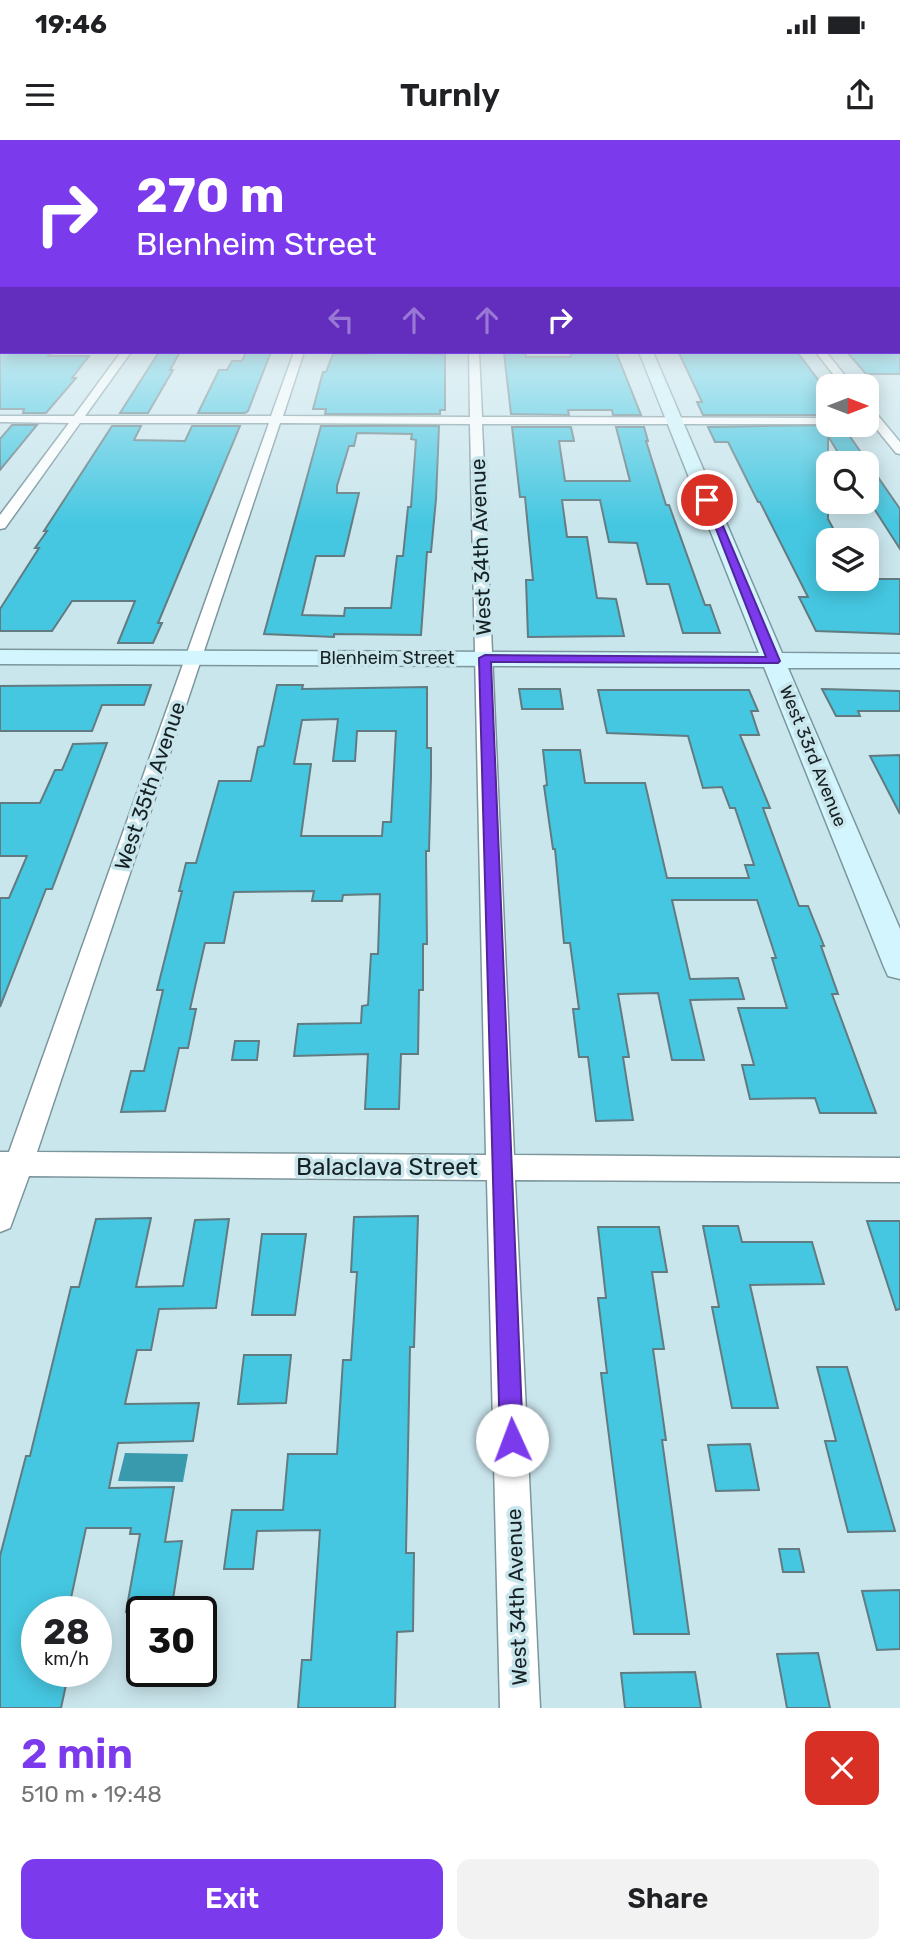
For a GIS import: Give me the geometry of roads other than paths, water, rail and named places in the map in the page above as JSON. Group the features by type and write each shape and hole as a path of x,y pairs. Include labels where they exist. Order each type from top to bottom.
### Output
{"street":[{"path":"0,525 107,378"},
{"name":"West 35th Avenue","path":"0,1219 9,1165 194,657 290,378"},
{"name":"West 34th Avenue","path":"475,378 520,1708"},
{"name":"West 33rd Avenue","path":"657,378 900,967"},
{"path":"0,419 816,421"},
{"path":"879,421 892,421"},
{"path":"879,429 900,450"},
{"name":"Blenheim Street","path":"0,657 900,661"},
{"name":"Balaclava Street","path":"9,1165 900,1170"}],"water":[{"path":"125,1453 188,1454 183,1482 118,1481"}]}
